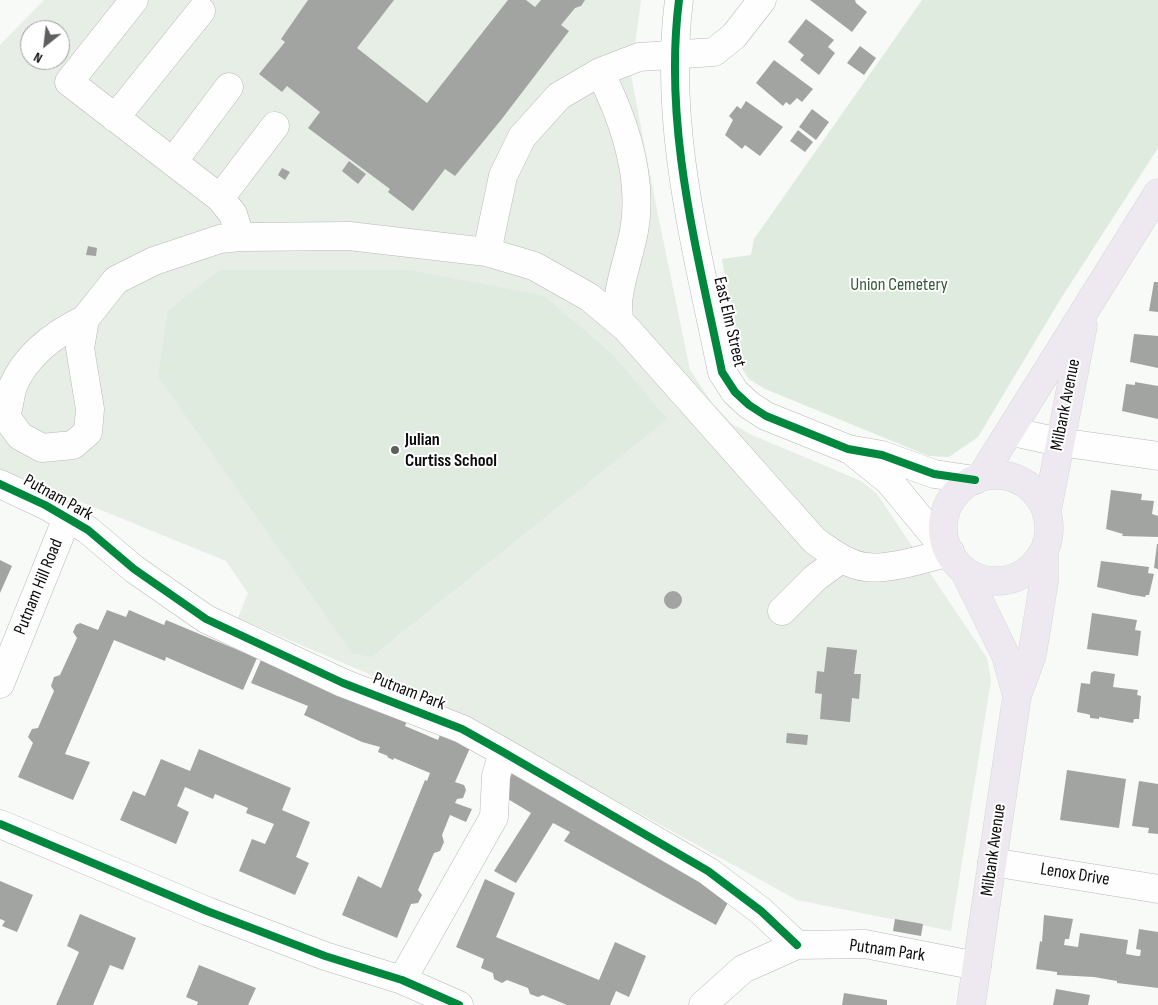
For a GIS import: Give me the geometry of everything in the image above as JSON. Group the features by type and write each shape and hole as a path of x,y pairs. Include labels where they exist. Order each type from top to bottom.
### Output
{"main road":[{"name":"Milbank Avenue","path":"978,478 1009,434 1089,300 1158,193"},
{"name":"Milbank Avenue","path":"1047,511 1059,442 1089,300"},
{"path":"997,475 1016,479 1030,487 1042,500 1047,511 1049,536 1044,551 1035,564 1020,576 1007,580 991,581 976,577 953,556 943,529 948,505 955,494 978,478 997,475"},
{"name":"Milbank Avenue","path":"971,1005 1017,696 1032,655 1044,582 1044,551"},
{"name":"Milbank Avenue","path":"953,556 1006,656 1017,696"}],"street":[{"path":"134,0 69,82 220,198 233,214 240,237"},
{"name":"East Elm Street","path":"679,0 674,55 677,126 683,173 722,372 735,392 749,405 766,416 848,448 882,455 934,474 978,478"},
{"path":"487,252 504,176 522,137 559,96 600,72 639,57 700,55 714,52 734,36 762,0"},
{"path":"115,118 201,11"},
{"path":"600,72 626,131 634,172 636,201 634,230 618,297 619,322"},
{"path":"173,162 229,87"},
{"path":"220,198 275,126"},
{"path":"85,319 80,348 90,409 88,432 73,445 42,448 20,436 6,417 14,386 32,356 63,330 85,319 116,280 154,261 220,239 240,237 349,236 487,252 534,266 589,297 619,322 815,541 841,558 866,567 953,556"},
{"path":"1009,434 1018,433 1059,442 1158,456"},
{"name":"East Elm Street","path":"848,448 889,481 953,556"},
{"name":"Putnam Park","path":"0,484 88,530 134,569 206,619 343,683 462,729 503,752 708,871 761,911 797,945"},
{"name":"Putnam Hill Road","path":"0,684 67,518"},
{"path":"782,611 815,578 841,558"},
{"path":"410,991 494,817 496,776 503,752"},
{"path":"0,824 207,911 410,991 459,1005"},
{"name":"Lenox Drive","path":"992,862 1158,889"},
{"name":"Putnam Park","path":"703,1005 743,969 797,945 865,944 977,966"}],"shaded area":[{"name":"Julian Curtiss School","path":"44,0 641,0 631,75 690,370 712,403 732,424 752,435 861,481 877,494 987,658 991,680 951,931 797,900 446,707 238,618 248,593 226,561 0,469 0,45 20,25 20,70 70,70 70,20 24,20"}],"green space":[{"name":"Union Cemetery","path":"922,0 1158,0 1158,148 1060,300 978,437 949,457 929,456 765,389 749,379 741,367 722,259 751,255 754,239"},
{"path":"220,270 410,270 544,296 613,355 667,419 371,657 352,653 158,376 168,311"}],"building":[{"path":"308,0 394,0 357,48 427,103 508,0 526,0 535,7 541,0 585,0 581,6 575,8 561,25 569,31 501,120 455,176 445,169 413,211 388,192 390,189 308,128 320,112 287,86 282,92 259,74 285,42 281,39"},
{"path":"810,0 855,0 867,12 852,32"},
{"path":"806,19 834,40 828,47 835,53 819,75 800,60 804,55 788,42"},
{"path":"860,46 876,58 864,75 847,63"},
{"path":"774,60 813,89 802,102 797,98 790,105 786,102 783,106 756,83"},
{"path":"746,101 783,127 760,156 745,145 742,149 725,135 733,120 729,116 737,106 741,109"},
{"path":"812,109 829,122 816,140 799,127"},
{"path":"798,130 813,142 805,152 790,141"},
{"path":"349,161 366,174 358,184 342,171"},
{"path":"282,168 290,172 285,180 278,175"},
{"path":"88,246 97,248 96,256 86,255"},
{"path":"1154,282 1158,282 1158,312 1149,311"},
{"path":"1134,334 1158,336 1158,368 1130,362"},
{"path":"1135,382 1158,386 1158,419 1122,411 1126,384 1135,385"},
{"path":"1111,490 1142,494 1141,500 1154,501 1152,514 1158,516 1158,537 1122,536 1123,534 1106,529"},
{"path":"1158,544 1158,569 1154,568"},
{"path":"0,560 12,566 0,593"},
{"path":"1101,561 1149,567 1148,573 1154,574 1149,595 1145,597 1132,595 1097,587"},
{"path":"669,591 677,591 682,596 680,607 669,609 664,604 664,596"},
{"path":"107,610 126,617 129,610 164,625 166,620 257,658 243,690 166,657 165,661 114,640 65,754 90,762 73,800 18,777 33,743 28,737 32,729 38,728 54,691 51,686 54,677 60,675 77,638 73,632 76,625 80,623 98,630"},
{"path":"1092,613 1137,620 1135,630 1141,631 1138,656 1087,649"},
{"path":"827,647 857,650 854,674 861,674 859,699 852,698 850,722 820,719 822,694 815,693 817,671 824,672"},
{"path":"261,660 407,721 405,726 438,740 440,735 470,748 455,782 464,785 466,790 463,798 457,799 455,803 472,809 466,822 450,815 442,835 444,842 440,851 434,853 418,890 422,895 418,903 411,904 397,938 342,915 358,876 381,888 425,780 427,781 430,773 394,758 393,760 378,752 380,747 362,742 304,715 308,706 251,683"},
{"path":"1094,671 1115,674 1113,687 1138,690 1137,695 1141,696 1139,719 1134,719 1133,723 1099,717 1099,719 1090,718 1090,715 1077,712 1081,683 1090,684 1091,673"},
{"path":"787,733 808,735 807,745 786,743"},
{"path":"199,749 291,788 282,810 310,822 296,857 309,863 295,895 239,871 252,839 265,844 274,824 246,813 248,808 215,794 213,799 185,787 177,806 189,812 176,844 120,820 133,791 145,796 161,759 190,771"},
{"path":"1067,770 1126,779 1119,828 1060,820"},
{"path":"511,772 732,895 716,925 564,841 570,832 553,823 516,883 494,871 531,813 498,793"},
{"path":"1139,781 1158,784 1158,834 1148,833 1149,828 1132,826"},
{"path":"485,879 515,893 496,937 599,980 615,942 646,956 629,997 616,991 610,1005 567,1005 543,995 538,997 530,994 528,988 507,980 502,983 494,979 493,973 481,968 484,959 456,947"},
{"path":"0,881 33,895 17,932 2,926 5,921 0,919"},
{"path":"80,914 136,938 123,970 110,965 93,1005 56,1005 79,952 67,946"},
{"path":"1044,915 1073,919 1069,939 1065,939 1064,945 1078,947 1080,933 1128,940 1126,954 1137,956 1140,956 1141,950 1136,949 1139,929 1158,932 1158,988 1117,983 1117,981 1094,977 1057,975 1057,972 1036,969 1040,941 1042,942"},
{"path":"895,919 923,924 921,936 893,931"},
{"path":"199,965 256,988 248,1005 197,1005 198,1002 186,997"},
{"path":"1056,989 1090,995 1088,1005 1053,1005"},
{"path":"844,993 887,1000 887,1005 842,1005"}],"cycle path":[{"path":"679,0 675,47 675,94 679,141 693,234 722,372 735,392 749,405 766,416 848,449 882,455 934,474 975,480"},
{"path":"0,484 45,505 88,530 134,569 206,619 343,683 462,729 503,752 708,871 761,911 797,945"},
{"path":"0,824 207,911 325,956 402,980 459,1005"}],"place":[{"name":"Julian Curtiss School","path":"395,450"}]}
